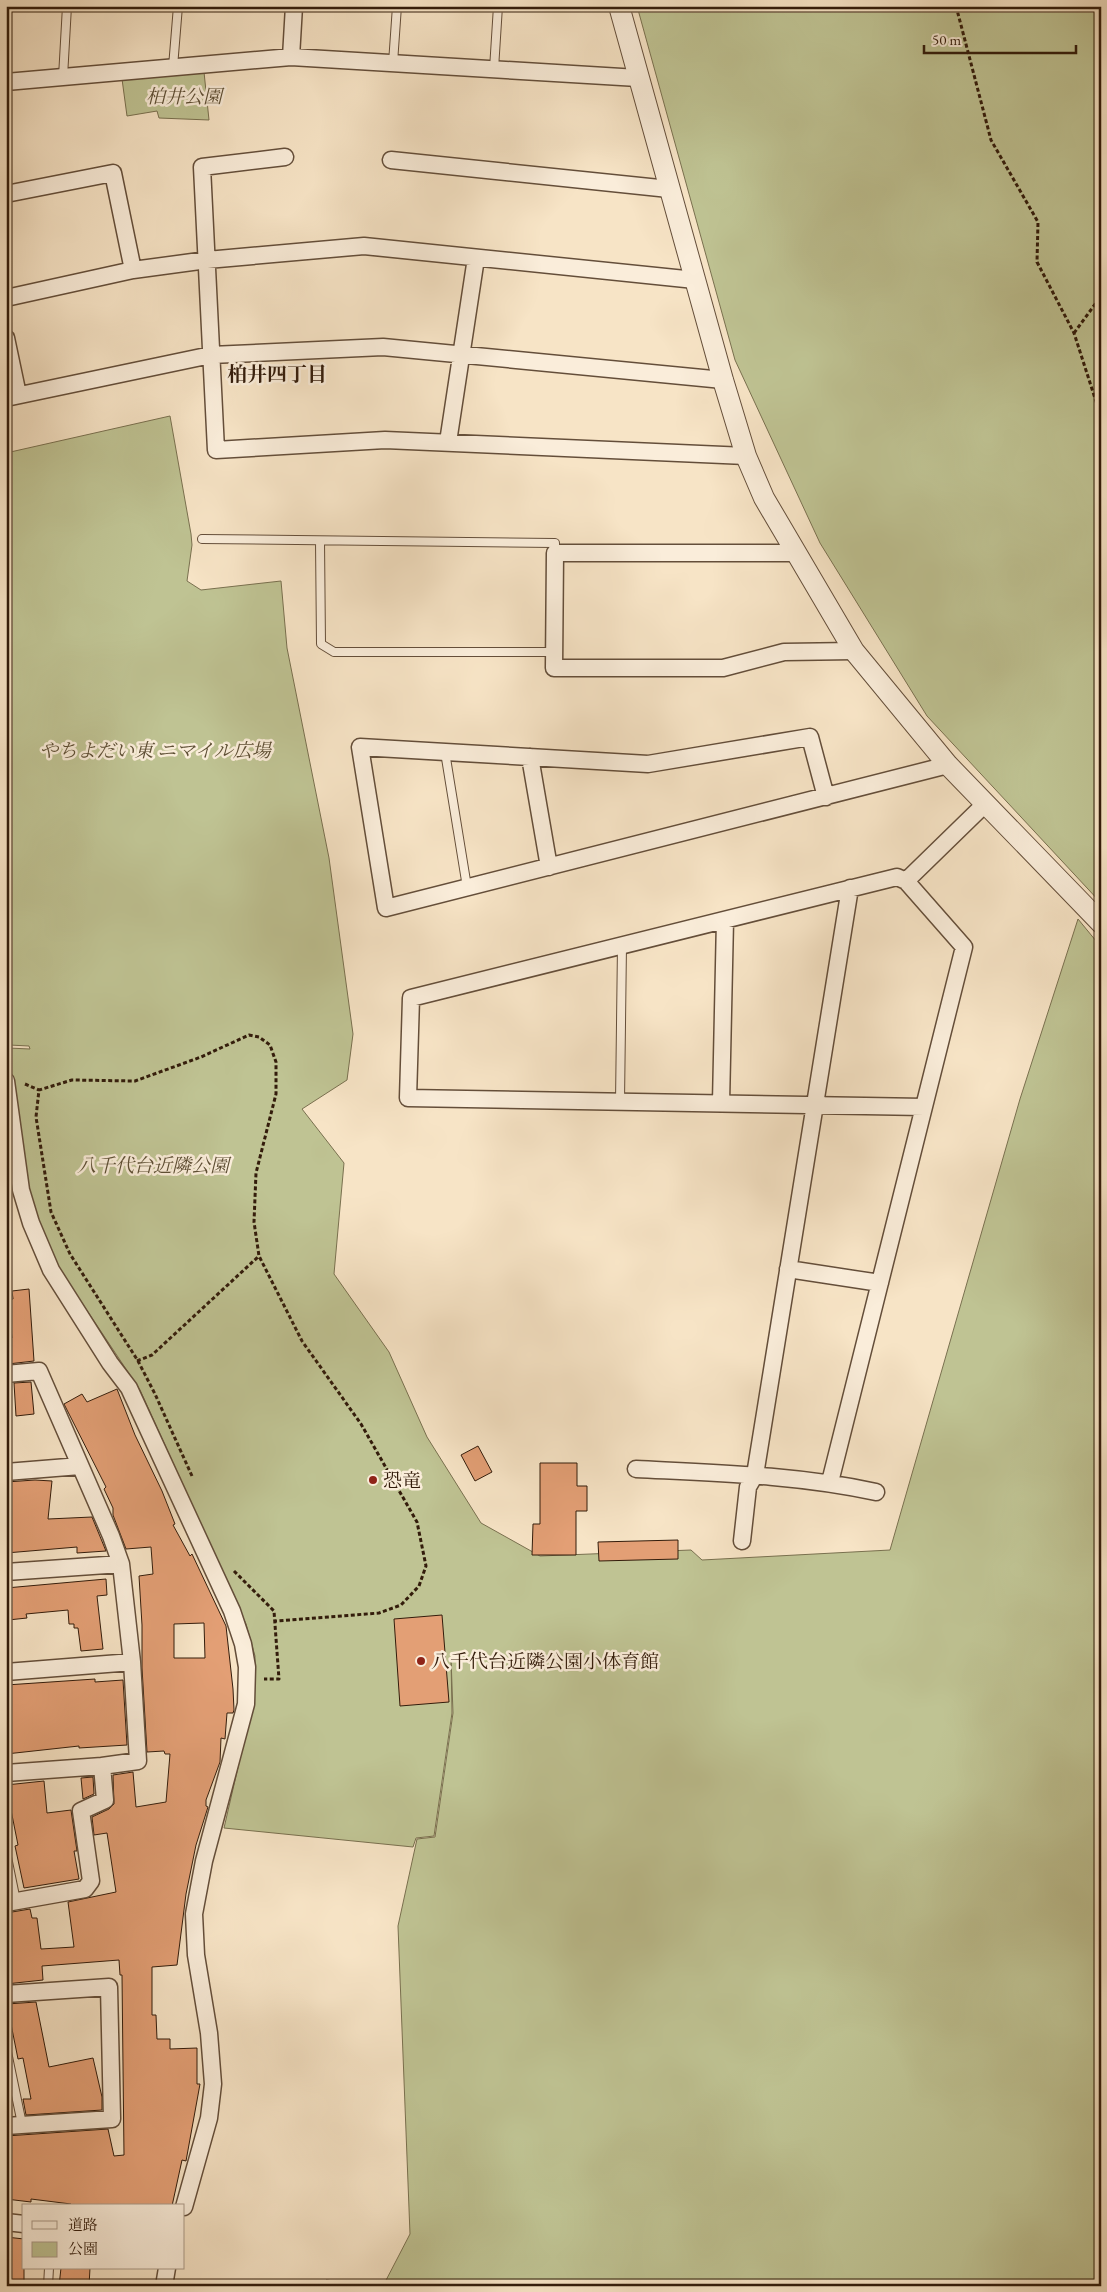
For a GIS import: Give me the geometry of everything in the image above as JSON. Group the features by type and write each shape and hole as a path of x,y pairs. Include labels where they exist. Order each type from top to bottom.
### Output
{"street":[{"path":"290,57 294,6"},
{"path":"619,6 723,380 746,456 764,498 854,651 948,765 1101,923"},
{"path":"6,82 290,57 638,78"},
{"path":"285,157 202,166 216,450 385,440 746,456"},
{"path":"391,160 669,189"},
{"path":"6,194 113,173 133,270"},
{"path":"6,298 133,270 207,260 364,246 695,280"},
{"path":"448,442 476,258"},
{"path":"6,338 12,397 212,355 383,346 723,380"},
{"path":"796,553 555,553 554,668 723,668 784,652 854,651"},
{"path":"826,797 810,737 648,764 360,747 386,908 826,797 948,765"},
{"path":"530,757 549,867"},
{"path":"906,881 985,804"},
{"path":"830,1482 880,1283 924,1107 964,947 906,881 897,877 411,998 408,1098 924,1107"},
{"path":"742,1541 748,1487 755,1475 850,888"},
{"path":"721,1103 725,920"},
{"path":"6,1081 21,1190 44,1254 51,1270 110,1363 129,1388 248,1647 243,1731 204,1861 194,1914 196,1955 209,2033 213,2084 209,2118 185,2204"},
{"path":"788,1269 880,1283"},
{"path":"6,1374 39,1371 111,1536 121,1564 132,1662 138,1762 6,1773"},
{"path":"6,1472 80,1466"},
{"path":"636,1469 755,1475 830,1482 876,1492"},
{"path":"6,1572 121,1564"},
{"path":"6,1672 132,1662"},
{"path":"11,1902 84,1888 91,1880 81,1811 105,1800 102,1766"},
{"path":"6,1994 109,1986 112,2119 14,2125"},
{"path":"6,2222 22,2224"},
{"path":"164,2286 167,2270"}],"lane":[{"path":"63,77 67,6"},
{"path":"174,67 178,6"},
{"path":"393,63 397,6"},
{"path":"494,69 498,6"},
{"path":"202,539 555,543 555,553"},
{"path":"320,541 321,644 334,652 554,652"},
{"path":"444,752 467,887"},
{"path":"620,1102 622,945"},
{"path":"6,1852 11,1902"},
{"path":"6,2047 14,2125"},
{"path":"48,2286 49,2270"}],"path":[{"path":"956,6 991,140 1038,222 1037,262 1074,333 1101,417"},
{"path":"1074,333 1101,296"},
{"path":"23,1083 39,1090 72,1080 135,1081 201,1057 249,1036 259,1037 270,1045 276,1062 276,1094 256,1172 254,1222 259,1256 302,1341 361,1424 417,1522 426,1566 419,1586 401,1605 379,1613 276,1622"},
{"path":"39,1090 36,1117 51,1212 70,1254 138,1361 195,1482"},
{"path":"132,1364 152,1355 259,1256"},
{"path":"234,1570 274,1611 279,1679"},
{"path":"326,2281 368,2286"}],"green space":[{"path":"637,6 1101,6 1101,903 927,716 820,543 735,360"},
{"name":"柏井公園","path":"204,72 209,120 159,118 157,111 127,116 122,79"},
{"path":"170,416 191,534 192,545 187,581 201,590 281,581 287,648 329,858 353,1034 347,1080 302,1109 344,1163 334,1274 389,1352 427,1437 481,1523 540,1556 691,1550 702,1560 890,1550 1020,1099 1078,919 1101,947 1101,2286 383,2286 410,2234 398,1926 417,1839 435,1837 453,1713 451,1658 452,1713 434,1836 416,1838 413,1847 224,1828 254,1698 255,1656 246,1624 140,1390 56,1264 38,1224 25,1170 8,1048 30,1049 29,1046 9,1045 6,1035 6,453"}],"building":[{"path":"29,1289 34,1361 8,1364 6,1338 12,1338 8,1300 13,1299 12,1291"},
{"path":"31,1382 34,1414 16,1416 14,1383"},
{"path":"117,1389 135,1435 162,1491 175,1524 173,1525 190,1556 192,1554 226,1626 234,1710 233,1713 227,1713 225,1739 221,1738 220,1762 206,1800 206,1806 208,1807 196,1845 186,1894 177,1965 152,1967 152,2015 156,2015 157,2039 170,2039 170,2049 197,2048 197,2084 200,2084 186,2161 182,2160 172,2204 71,2204 31,2199 31,2202 6,2199 6,2136 108,2129 114,2156 124,2155 122,1975 120,1975 119,1960 42,1966 43,1980 6,1984 6,1913 30,1909 32,1918 37,1918 41,1949 74,1947 68,1902 116,1892 107,1833 94,1835 92,1817 109,1809 114,1804 113,1775 133,1772 136,1807 166,1802 170,1754 165,1754 164,1751 147,1752 142,1668 139,1576 153,1574 151,1547 126,1549 113,1515 113,1508 104,1489 106,1487 64,1404 82,1394 87,1402","holes":["204,1623 205,1658 174,1658 174,1624"]},
{"path":"478,1446 492,1472 475,1481 461,1455"},
{"path":"540,1463 577,1463 577,1486 587,1486 587,1511 576,1511 576,1555 532,1555 533,1524 540,1524"},
{"path":"52,1481 48,1519 92,1517 106,1551 77,1553 77,1547 6,1553 6,1482"},
{"path":"678,1540 678,1559 599,1561 598,1542"},
{"path":"106,1579 107,1595 97,1596 103,1649 81,1651 78,1628 74,1628 74,1624 69,1624 68,1610 26,1614 27,1618 8,1620 6,1588"},
{"name":"八千代台近隣公園小体育館","path":"442,1615 449,1702 400,1706 394,1619"},
{"path":"95,1679 95,1682 123,1680 127,1745 79,1748 79,1746 6,1754 6,1685"},
{"path":"93,1777 94,1794 83,1799 81,1778"},
{"path":"44,1781 47,1813 71,1810 77,1851 74,1851 79,1879 24,1888 15,1846 18,1845 10,1805 6,1805 6,1785"},
{"path":"36,2002 49,2067 93,2058 102,2097 102,2110 26,2115 23,2099 31,2099 23,2058 18,2059 7,2004"},
{"path":"6,2237 22,2239 24,2286 6,2286"},
{"path":"61,2270 90,2270 89,2286 59,2286"}],"place":[{"name":"恐竜","path":"373,1480"},
{"name":"八千代台近隣公園小体育館","path":"421,1661"}],"district":[{"name":"柏井四丁目","path":"277,374"}],"park label":[{"name":"やちよだい東 ニマイル広場","path":"155,750"},
{"name":"八千代台近隣公園","path":"153,1165"}]}
